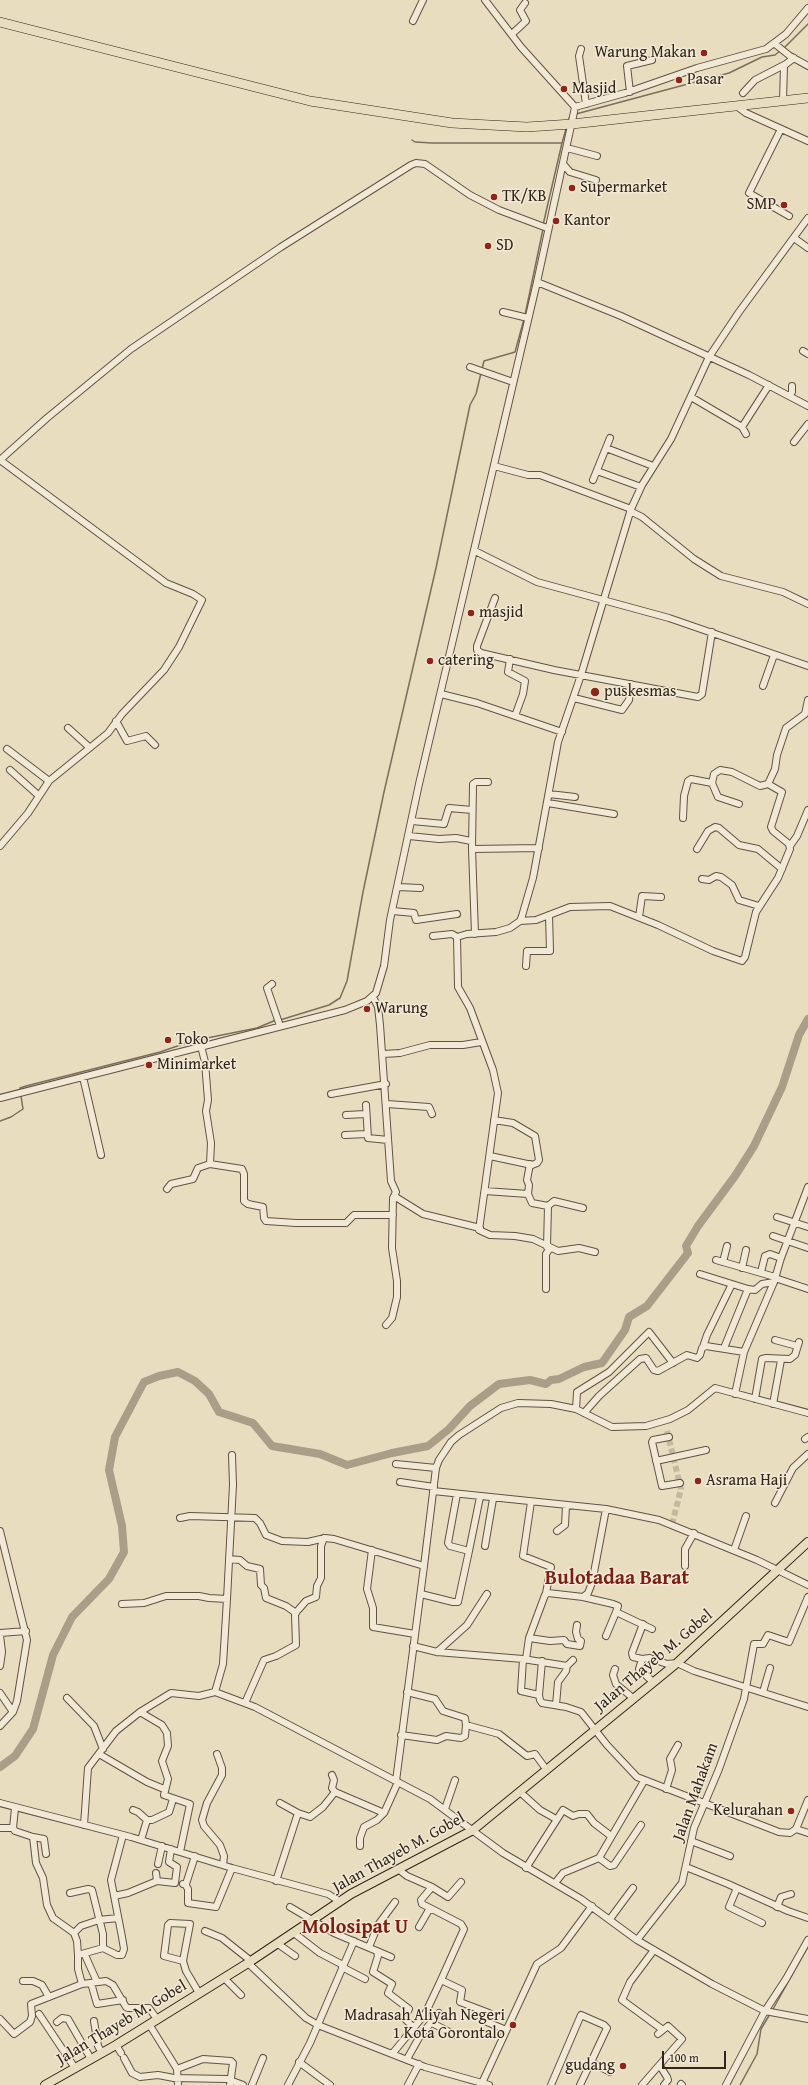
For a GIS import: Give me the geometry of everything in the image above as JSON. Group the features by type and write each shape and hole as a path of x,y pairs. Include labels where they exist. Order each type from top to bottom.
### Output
{"highway":[{"path":"0,22 310,101 452,123 527,127 574,115 738,107 808,98"}],"main road":[{"name":"Jalan Thayeb M. Gobel","path":"45,2085 116,2045 250,1962 339,1901 473,1830 677,1663 808,1542"}],"street":[{"path":"413,21 423,0"},
{"path":"486,0 574,115"},
{"path":"512,34 526,21 520,10 525,3"},
{"path":"0,1098 280,1024 345,1010 373,997 380,983 384,966 393,911 412,821 537,282 544,227 563,164 574,115 586,104 630,92 698,68 766,49 775,44 808,8"},
{"path":"775,44 786,54 808,66"},
{"path":"581,49 579,63 586,104"},
{"path":"743,93 763,75 784,66 794,58"},
{"path":"630,92 627,66 652,60"},
{"path":"783,101 784,66"},
{"path":"738,107 746,113 808,141"},
{"path":"781,129 749,193 789,216"},
{"path":"567,148 597,156"},
{"path":"0,846 28,813 38,795 49,781 108,733 116,721 164,670 179,647 202,600 193,594 166,583 0,460 47,418 131,349 281,247 411,165 416,163 425,164 470,195 499,210 544,227"},
{"path":"563,164 570,172 596,180"},
{"path":"520,921 530,892 562,732 574,698 631,510 641,487 671,439 709,357 739,312 808,218"},
{"path":"794,238 808,248"},
{"path":"537,282 614,313 770,386 808,406"},
{"path":"504,312 528,318"},
{"path":"470,367 489,375 513,382"},
{"path":"742,427 770,386"},
{"path":"789,396 792,392 792,386"},
{"path":"691,397 742,427 746,434"},
{"path":"794,442 808,424"},
{"path":"593,480 610,438"},
{"path":"606,448 653,466"},
{"path":"494,466 528,475 540,475 631,510 642,517 694,559 721,576 783,592 808,604"},
{"path":"597,471 641,487"},
{"path":"475,552 537,582 712,632 808,666"},
{"path":"495,598 476,649 481,653 581,675 701,696 712,632"},
{"path":"763,686 774,655"},
{"path":"510,660 508,672 526,681 515,716"},
{"path":"574,698 622,710 629,700 631,684"},
{"path":"441,694 477,703 562,732"},
{"path":"768,784 775,768 777,755 786,728 806,717 808,700"},
{"path":"116,721 127,741 146,736 156,745"},
{"path":"68,728 89,747"},
{"path":"7,749 49,781"},
{"path":"10,770 38,795"},
{"path":"739,804 718,797 712,783 714,774 723,770 732,772 760,786 768,784 782,792 771,829 790,846"},
{"path":"683,818 684,796 688,781 691,779 712,783"},
{"path":"475,934 471,841 474,783 488,782"},
{"path":"549,794 575,797"},
{"path":"548,804 614,814"},
{"path":"412,821 444,824 449,808 472,810"},
{"path":"457,937 462,935 502,931 520,921 531,921 570,907 604,906 615,908 639,917 709,950 740,962 745,957 754,919 759,906 772,889 782,869 790,846 797,836 808,810"},
{"path":"697,849 708,831 715,827 719,828 739,845 758,849 782,869"},
{"path":"409,836 439,839 456,838 471,841"},
{"path":"472,849 539,848"},
{"path":"702,878 709,880 716,876 721,877 732,885 739,900 759,906"},
{"path":"398,887 420,888"},
{"path":"639,917 642,896 661,897"},
{"path":"393,911 412,912 416,920 457,914"},
{"path":"526,966 527,951 550,951 549,915"},
{"path":"433,936 452,934 457,937"},
{"path":"457,937 458,987 470,1008 481,1042 493,1070 498,1098 479,1230 487,1234 527,1237 558,1251 579,1248 594,1252"},
{"path":"272,984 267,988 280,1024"},
{"path":"373,997 378,1007 386,1084 391,1181 396,1192 394,1196 392,1248 397,1281 397,1297 392,1318 386,1325"},
{"path":"383,1054 400,1054 430,1045 463,1045 481,1042"},
{"path":"201,1046 205,1062 208,1100 206,1111 211,1143 210,1164"},
{"path":"83,1077 101,1155"},
{"path":"330,1094 386,1084"},
{"path":"387,1104 429,1107 432,1114"},
{"path":"366,1105 368,1138 388,1140"},
{"path":"346,1115 366,1114"},
{"path":"490,1156 530,1164 536,1164 539,1160 536,1137 513,1122 494,1120"},
{"path":"345,1134 367,1134"},
{"path":"167,1189 170,1184 193,1179 197,1169 210,1164 240,1167 244,1174 244,1201 248,1204 263,1207 264,1218 266,1221 296,1223 346,1223 354,1215 393,1215"},
{"path":"530,1164 527,1180 529,1185 528,1194 532,1203 548,1206"},
{"path":"735,1394 744,1352 774,1279 808,1186"},
{"path":"485,1191 528,1194"},
{"path":"394,1196 423,1214 480,1228"},
{"path":"548,1206 554,1201 583,1208"},
{"path":"546,1288 546,1254 549,1248 548,1206"},
{"path":"777,1217 808,1227"},
{"path":"773,1236 808,1248"},
{"path":"723,1262 727,1246"},
{"path":"742,1268 746,1250"},
{"path":"760,1272 765,1256 770,1254 781,1258"},
{"path":"716,1260 760,1272 774,1279 808,1289"},
{"path":"700,1274 748,1290 756,1290 762,1284 774,1279"},
{"path":"584,1413 599,1396 638,1360 646,1358 656,1371 687,1355 697,1358 700,1355 707,1335 732,1284"},
{"path":"724,1348 748,1290"},
{"path":"576,1409 577,1392 608,1372 651,1331 673,1363"},
{"path":"755,1399 762,1359 766,1358 781,1360 792,1358 798,1344 775,1340"},
{"path":"703,1347 708,1345 744,1352"},
{"path":"773,1404 781,1360"},
{"path":"360,1846 360,1834 364,1827 377,1820 384,1814 397,1781 401,1735 421,1594 436,1468 451,1442 470,1426 501,1408 518,1403 537,1403 576,1409 612,1426 646,1426 670,1419 688,1410 714,1389 808,1414"},
{"path":"669,1437 652,1441 656,1461 662,1486 680,1483"},
{"path":"656,1461 706,1450"},
{"path":"775,1503 793,1468 808,1454"},
{"path":"215,1692 223,1664 234,1474 232,1455"},
{"path":"396,1464 436,1468"},
{"path":"400,1482 458,1494 493,1499 606,1509 659,1520 734,1550 808,1585"},
{"path":"458,1494 448,1543 450,1546 470,1551"},
{"path":"421,1594 458,1602 470,1551 480,1497"},
{"path":"485,1546 493,1499"},
{"path":"531,1502 523,1555 524,1557 551,1567 546,1593 529,1638 524,1659 520,1689 526,1693 539,1695"},
{"path":"557,1531 565,1525 566,1506"},
{"path":"583,1597 588,1593 592,1583 606,1509"},
{"path":"180,1518 192,1516 255,1518 260,1523 266,1535 282,1541 308,1542 324,1538 341,1540 424,1566"},
{"path":"734,1550 746,1516"},
{"path":"0,1531 26,1631 27,1647 17,1702 13,1712 0,1726"},
{"path":"685,1566 685,1549 694,1533"},
{"path":"245,1703 264,1660 276,1656 296,1645 297,1611 306,1601 316,1597 317,1586 320,1578 321,1546 324,1538"},
{"path":"372,1550 367,1589 373,1608 373,1627 415,1634"},
{"path":"229,1559 240,1560 247,1566 260,1569 261,1584 266,1598 297,1611"},
{"path":"546,1593 583,1597 616,1605 616,1612 606,1636"},
{"path":"437,1652 467,1625 487,1594"},
{"path":"122,1604 144,1603 166,1596 199,1596 227,1599"},
{"name":"Jalan Mahakam","path":"637,1940 680,1888 700,1811 705,1803 738,1716 747,1687 754,1644 762,1644 768,1635 789,1642 808,1597"},
{"path":"616,1612 652,1629"},
{"path":"643,1624 632,1655 642,1659 650,1658 667,1664 677,1663 694,1671 808,1707"},
{"path":"529,1638 550,1641 564,1640 567,1644 580,1646 581,1641 578,1639 576,1632 578,1625"},
{"path":"0,1666 2,1652 0,1634 26,1631"},
{"path":"413,1646 437,1652 524,1659 567,1666"},
{"path":"642,1659 639,1669 653,1682"},
{"path":"556,1705 558,1682 566,1671 567,1666 573,1660"},
{"path":"542,1661 539,1695 541,1702 581,1712 631,1772 644,1781 779,1832 790,1833 796,1829 808,1800"},
{"path":"763,1692 770,1668"},
{"path":"615,1669 614,1679 616,1684 633,1698"},
{"path":"84,1825 87,1771 89,1765 116,1731 140,1712 171,1693 199,1696 215,1692 245,1703 397,1781 445,1808 493,1847 592,1906 637,1940 718,1987 769,2012 808,2019"},
{"path":"401,1735 437,1740 446,1736 461,1738 465,1736 465,1718 443,1711 435,1699 407,1692"},
{"path":"0,1693 13,1712"},
{"path":"67,1698 94,1726 101,1751 147,1782 164,1789"},
{"path":"140,1712 162,1725 167,1733 168,1746 162,1761 168,1779 164,1789 164,1796 190,1804 180,1852"},
{"path":"466,1725 499,1734 527,1756 535,1754 546,1769"},
{"path":"666,1789 672,1770 670,1759 678,1745"},
{"path":"217,1754 221,1765 222,1775 207,1803 202,1820 204,1826 220,1845 224,1856 223,1865"},
{"path":"332,1775 334,1780 332,1788 335,1792 384,1814"},
{"path":"445,1808 455,1780"},
{"path":"555,1883 563,1873 599,1858 644,1781"},
{"path":"280,1803 307,1817 323,1807 335,1792"},
{"path":"520,1792 540,1810 556,1819"},
{"path":"133,1810 138,1812 146,1820 152,1820 169,1812 173,1799"},
{"path":"0,1803 124,1835 232,1868 328,1894 339,1901"},
{"path":"12,1828 15,1808"},
{"path":"526,1868 564,1808 573,1816 587,1814 594,1823 611,1836"},
{"path":"276,1880 298,1813"},
{"path":"141,1840 146,1820"},
{"path":"599,1858 610,1866 614,1865 641,1825"},
{"path":"0,1828 12,1828 15,1832 44,1839 46,1854"},
{"path":"796,1829 808,1833"},
{"path":"103,1948 116,1956 122,1955 124,1952 111,1876 124,1835"},
{"path":"33,1837 36,1863 43,1878 45,1898 50,1913 57,1922 74,1933 77,1942 78,1969 82,1984"},
{"path":"691,1841 730,1856"},
{"path":"158,1864 162,1846"},
{"path":"171,1849 169,1862 177,1867 175,1883"},
{"path":"195,1856 185,1884 188,1889 188,1903 216,1907 232,1868"},
{"path":"686,1867 737,1888 777,1907 808,1918"},
{"path":"398,1869 407,1876 432,1887 448,1897 461,1882"},
{"path":"156,1873 157,1881"},
{"path":"114,1896 136,1891 145,1885 157,1881 185,1884"},
{"path":"392,2054 413,2026 425,2014 464,1929 461,1924 421,1902 432,1887"},
{"path":"610,1919 633,1888"},
{"path":"737,1888 729,1907 762,1923"},
{"path":"70,1893 90,1889 93,1893 103,1934 103,1948"},
{"path":"777,1907 781,1896 791,1894"},
{"path":"369,1947 378,1925 395,1902"},
{"path":"482,2082 537,1964 558,1951 567,1942 592,1906"},
{"path":"290,1908 334,1933 391,1957"},
{"path":"419,1927 430,1908"},
{"path":"74,1933 81,1926 99,1920 118,1918"},
{"path":"183,1961 164,1956 168,1924 170,1923 190,1924 183,1961 186,1971 199,1993"},
{"path":"205,1932 222,1938 250,1962 306,2018 318,2025 407,2060 489,2085"},
{"path":"294,1933 320,1953 365,1979"},
{"path":"726,2085 769,2012 808,1940"},
{"path":"288,2085 318,2025 342,1966 354,1942"},
{"path":"278,1944 295,1956"},
{"path":"78,1955 85,1955 103,1948"},
{"path":"645,2084 682,2039 666,2026 660,2032 622,2000 630,1982 654,1950"},
{"path":"378,1951 373,1972 392,1984 388,1994 409,2009 404,2018 413,2026"},
{"path":"85,1955 94,1983 97,2004 123,2000"},
{"path":"224,1978 241,1994"},
{"path":"441,1980 462,1990 460,2002 489,2013 487,2022 506,2030"},
{"path":"23,1981 42,1985 49,1997"},
{"path":"0,2019 12,2034 16,2033 30,2022 32,2016 31,2005 82,1984 106,1981 112,1984 128,2008 149,2008 158,2019"},
{"path":"407,2060 422,2032 432,2023 439,2013"},
{"path":"39,2014 75,2068"},
{"path":"551,2085 581,2015 607,2028 580,2085"},
{"path":"57,2022 62,2018 68,2019 91,2059"},
{"path":"94,2021 98,2046 102,2053"},
{"path":"432,2023 455,2035"},
{"path":"149,2024 177,2069 178,2085"},
{"path":"116,2045 132,2073 140,2077 158,2075 230,2082 244,2085"},
{"path":"252,2085 263,2058"},
{"path":"177,2069 202,2059 231,2061 233,2063 230,2082"},
{"path":"299,2062 330,2085"},
{"path":"591,2062 610,2072"},
{"path":"408,2085 419,2064"},
{"path":"660,2066 668,2078 664,2085"}],"waterway":[{"path":"784,48 808,24"},
{"path":"576,114 729,73 762,57 775,55 781,50"},
{"path":"569,118 572,115"},
{"path":"412,140 415,142 432,143 562,143 566,129"},
{"path":"543,225 562,143"},
{"path":"525,315 543,229"},
{"path":"482,369 484,361 515,352 524,319"},
{"path":"280,1020 329,1005 340,998 347,981 363,892 384,792 436,568 470,405 476,394 481,373"},
{"path":"0,1767 15,1756 33,1729 53,1655 72,1617 109,1579 124,1552 122,1526 109,1470 115,1437 144,1382 159,1376 178,1372 195,1381 209,1394 219,1412 253,1423 272,1446 320,1454 347,1465 392,1453 428,1446 449,1429 470,1406 499,1384 530,1380 546,1384 551,1380 559,1379 584,1367 602,1363 625,1330 629,1317 647,1306 688,1253 686,1246 698,1226 735,1176 754,1146 782,1087 799,1035 808,1019"},
{"path":"21,1092 20,1088 26,1086 160,1052 192,1041 257,1028 276,1020"},
{"path":"0,1121 11,1117 23,1109 21,1096"},
{"path":"772,2011 808,1946"},
{"path":"740,2085 757,2054 761,2029 770,2014"}],"tunnel":[{"path":"667,1431 681,1489 672,1524"}],"place":[{"name":"Warung Makan","path":"704,53"},
{"name":"Pasar","path":"679,80"},
{"name":"Masjid","path":"564,89"},
{"name":"Supermarket","path":"572,188"},
{"name":"TK/KB","path":"494,197"},
{"name":"SMP","path":"784,205"},
{"name":"Kantor","path":"556,221"},
{"name":"SD","path":"488,246"},
{"name":"masjid","path":"471,613"},
{"name":"catering","path":"430,661"},
{"name":"puskesmas","path":"595,692"},
{"name":"Warung","path":"367,1009"},
{"name":"Toko","path":"168,1040"},
{"name":"Minimarket","path":"149,1065"},
{"name":"Asrama Haji","path":"698,1481"},
{"name":"Kelurahan","path":"791,1811"},
{"name":"Madrasah Aliyah Negeri 1 Kota Gorontalo","path":"513,2025"},
{"name":"gudang","path":"623,2066"}],"district":[{"name":"Bulotadaa Barat","path":"617,1579"},
{"name":"Molosipat U","path":"355,1928"}]}
